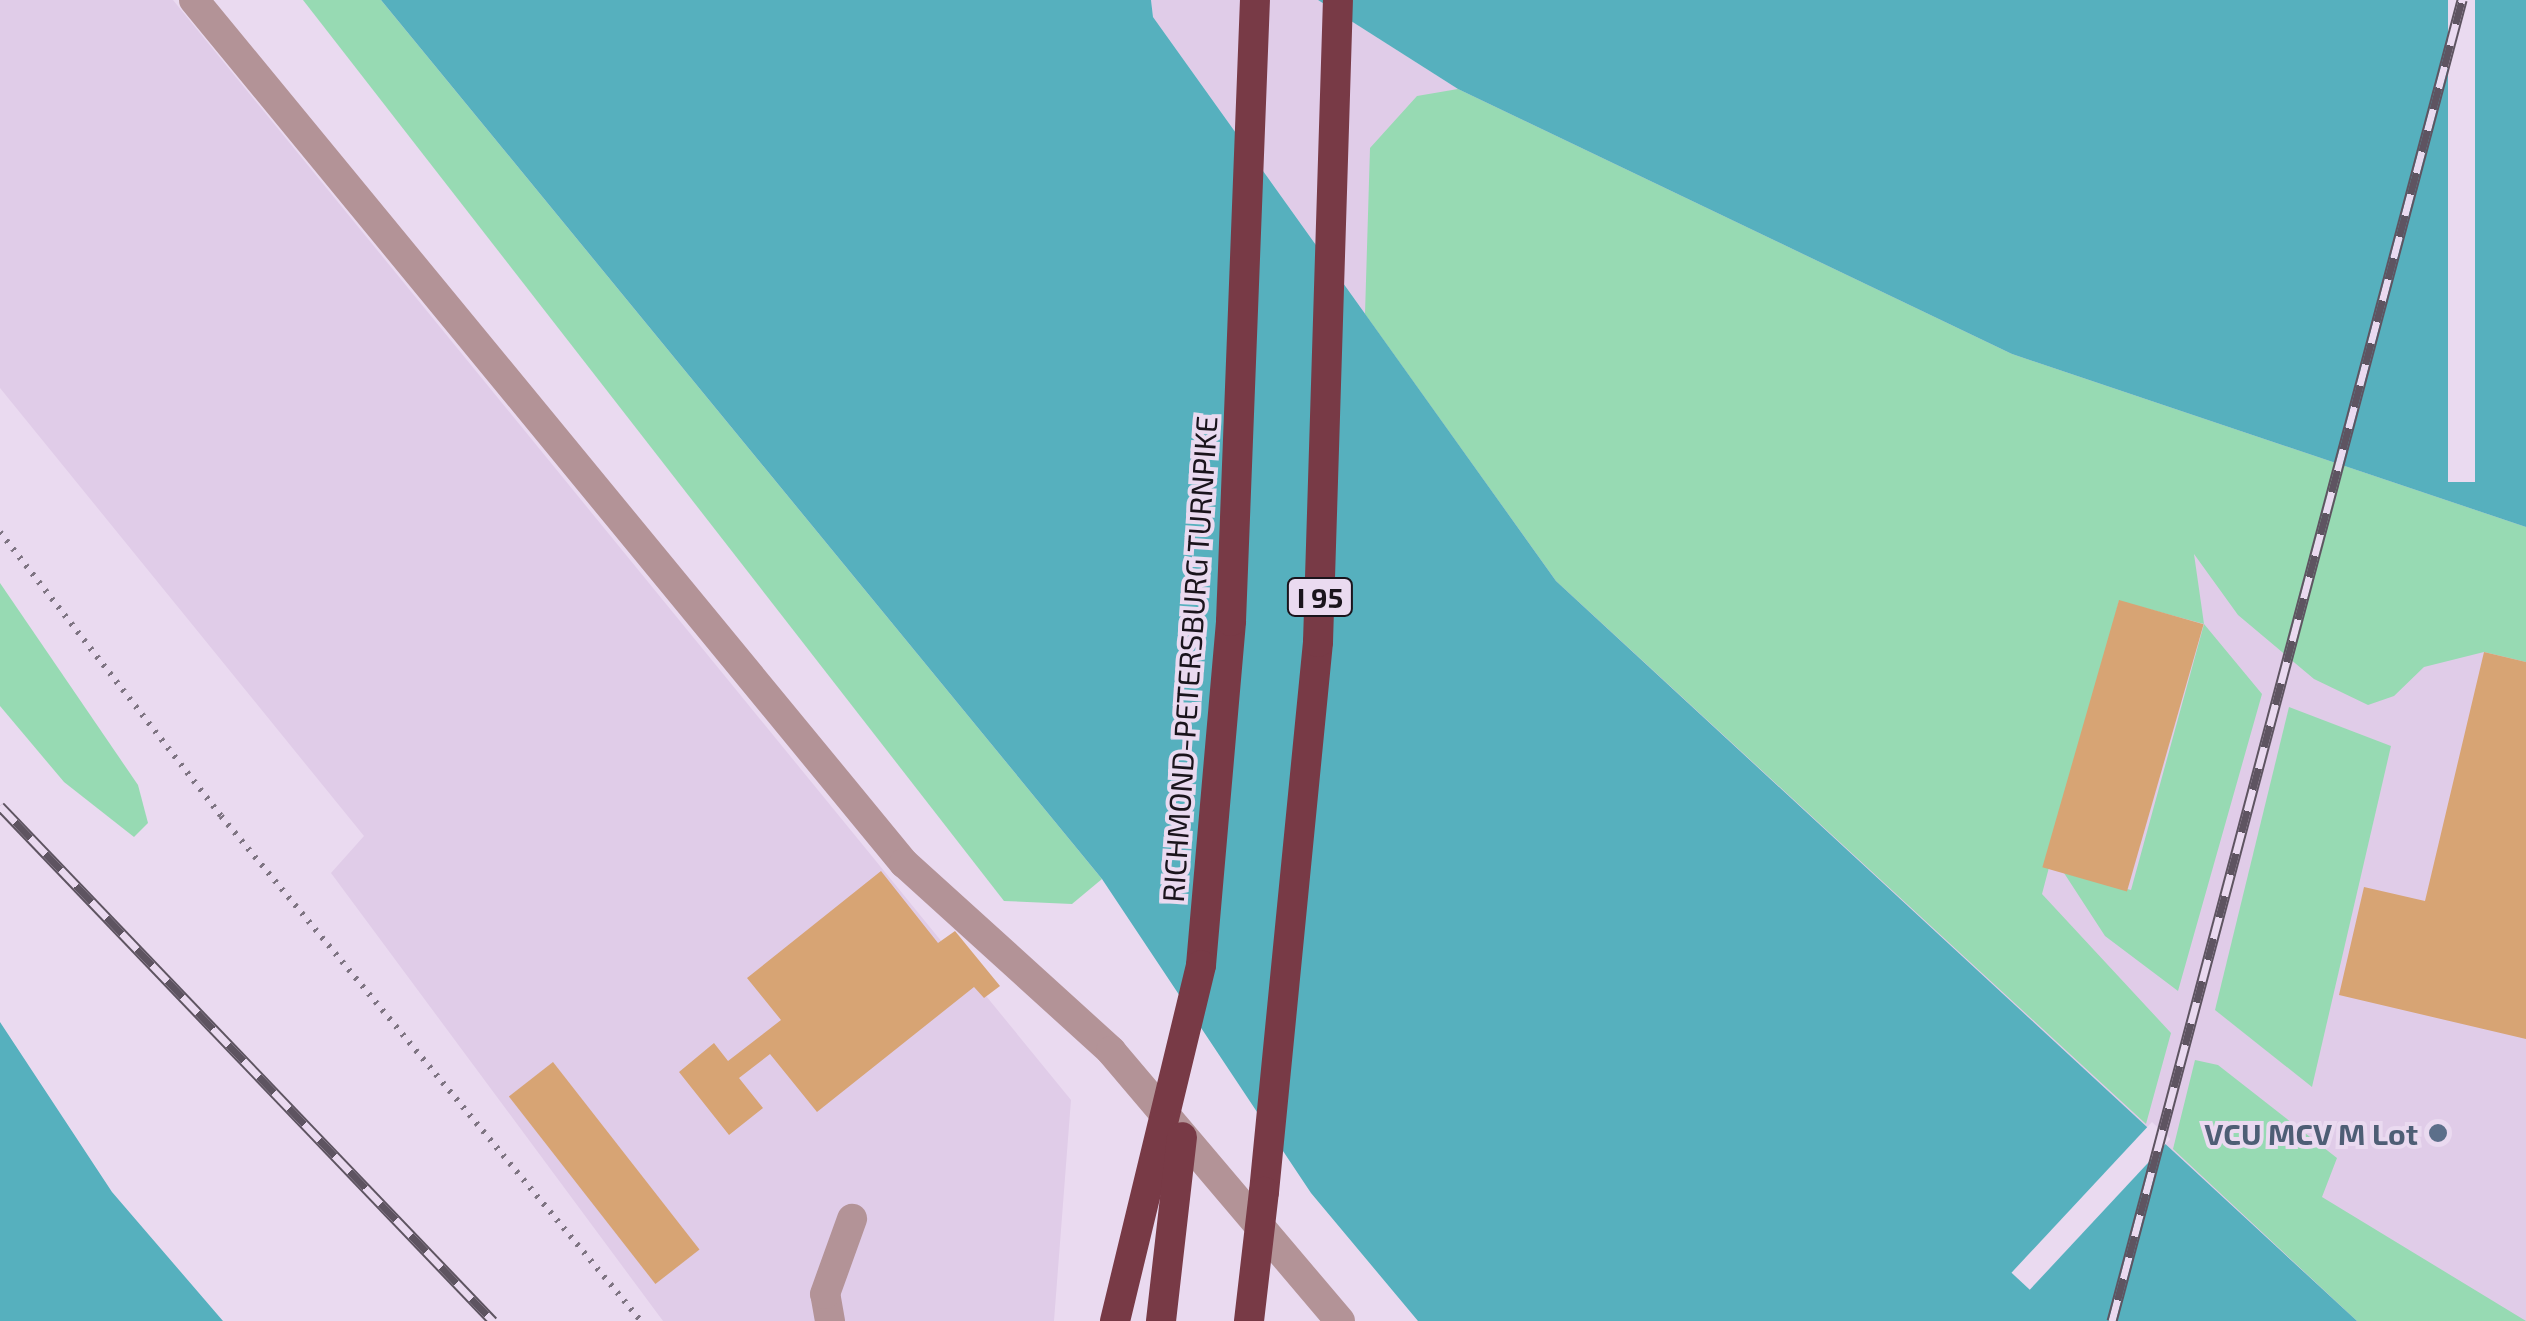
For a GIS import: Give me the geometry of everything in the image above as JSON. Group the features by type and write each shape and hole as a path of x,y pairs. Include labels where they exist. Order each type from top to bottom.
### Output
{"highway":[{"name":"RICHMOND-PETERSBURG TURNPIKE","path":"1161,1321 1201,965 1232,601 1256,0"},
{"name":"I 95","path":"1249,1321 1318,642 1338,0"},
{"path":"1115,1321 1201,965"}],"lane":[{"path":"194,0 904,863 1111,1052 1340,1321"},
{"path":"830,1321 825,1294 852,1219"}],"path":[{"path":"0,532 221,816 640,1321"}],"shaded area":[{"path":"0,0 173,0 1071,1100 1054,1321 663,1321 331,873 364,836 0,388"},
{"path":"1151,0 1318,0 1458,89 2012,354 2526,527 2526,1321 2357,1321 1556,581 1153,17"}],"green space":[{"path":"303,0 381,0 1102,879 1072,904 1004,901"},
{"path":"1458,89 2012,354 2526,527 2526,662 2484,652 2424,667 2394,696 2368,705 2314,679 2238,615 2194,554 2204,624 2119,601 2042,894 2171,1033 2146,1124 1556,581 1365,314 1370,148 1417,96"},
{"path":"0,583 138,785 148,823 134,837 64,782 0,706"},
{"path":"2204,624 2262,694 2178,991 2105,936 2064,873 2131,890"},
{"path":"2289,707 2391,746 2312,1087 2215,1010"},
{"path":"2195,1060 2218,1065 2337,1158 2322,1197 2526,1321 2357,1321 2173,1149"}],"water":[{"path":"381,0 1151,0 1153,17 1556,581 2357,1321 1418,1321 1311,1193 1102,879"},
{"path":"1318,0 2526,0 2526,527 2012,354 1458,89"},
{"path":"0,1022 112,1192 223,1321 0,1321"}],"pier":[{"path":"2448,0 2475,0 2475,482 2448,482"},
{"path":"2152,1122 2170,1139 2030,1290 2012,1273"}],"building":[{"path":"2119,600 2204,624 2127,891 2042,867"},
{"path":"2484,652 2526,662 2526,1039 2339,995 2364,887 2425,901"},
{"path":"881,871 938,943 955,931 1000,986 984,998 974,987 817,1112 770,1054 739,1078 763,1108 729,1135 679,1072 714,1043 728,1061 781,1020 747,978"},
{"path":"553,1062 700,1250 655,1284 509,1096"}],"railway":[{"path":"2112,1321 2462,0"},
{"path":"0,806 493,1321"}],"place":[{"name":"VCU MCV M Lot","path":"2438,1133"}]}
